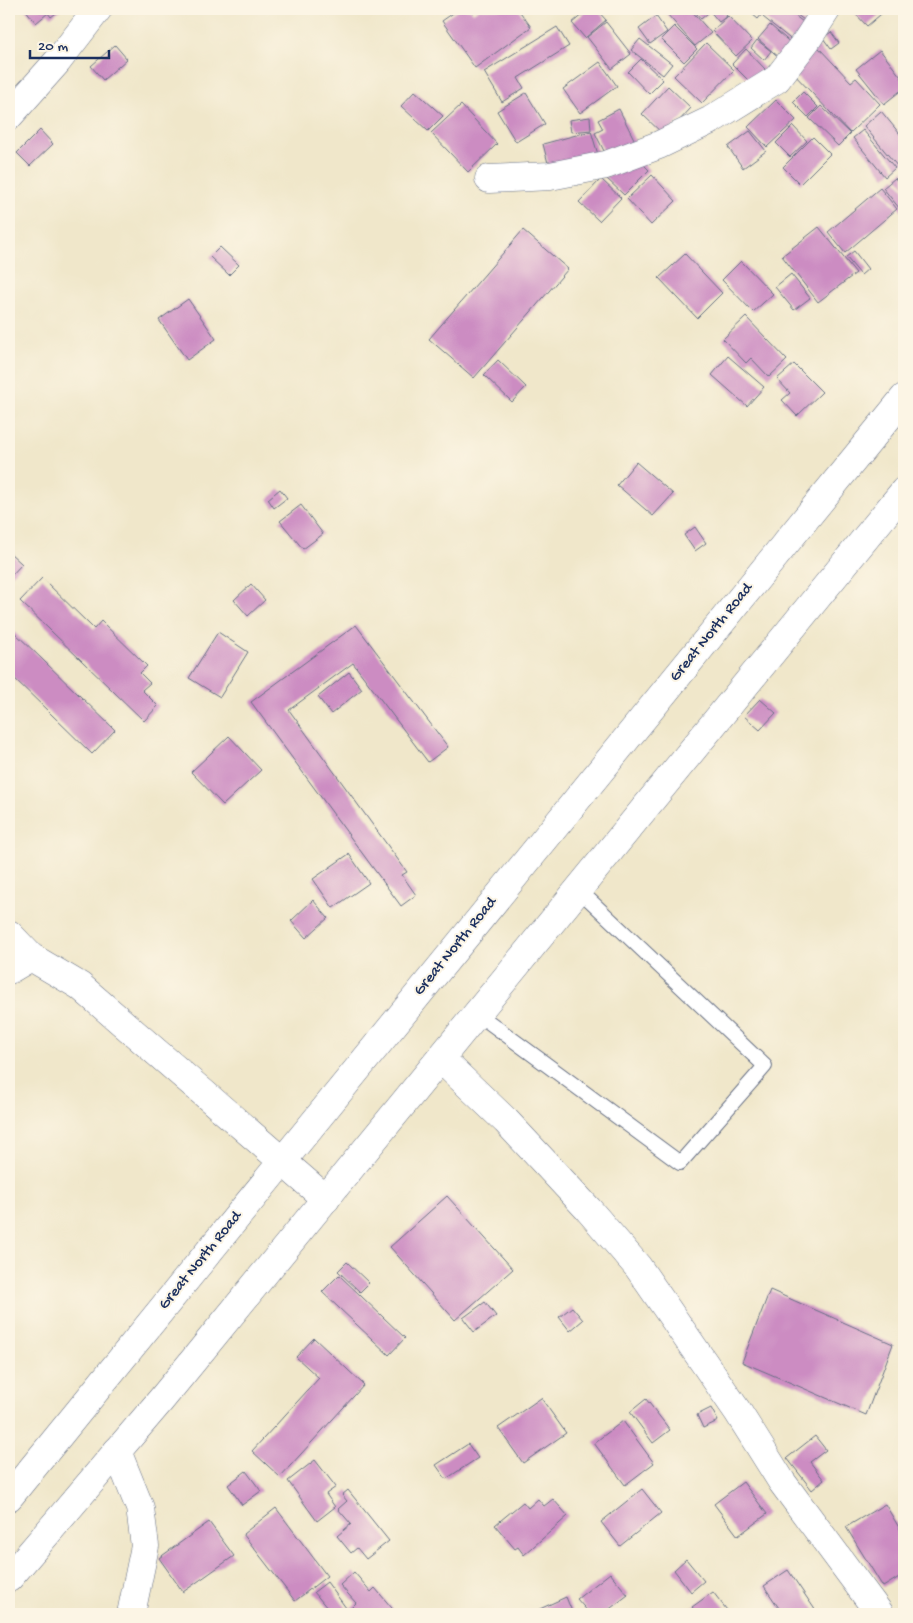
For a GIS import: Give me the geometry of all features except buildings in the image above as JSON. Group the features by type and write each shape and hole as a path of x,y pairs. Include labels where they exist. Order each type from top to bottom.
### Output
{"main road":[{"path":"9,116 57,62 98,9"},
{"path":"489,179 550,176 606,165 659,146 712,120 777,79 807,40 827,9"},
{"name":"Great North Road","path":"9,1497 904,398"},
{"path":"9,1578 326,1200 904,492"},
{"path":"9,934 20,964 80,986 326,1200"},
{"path":"441,1059 506,1121 588,1209 638,1267 738,1412 782,1482 880,1614"},
{"path":"117,1451 140,1508 145,1546 131,1614"}],"lane":[{"path":"478,1014 680,1163 765,1066 579,890"}]}
